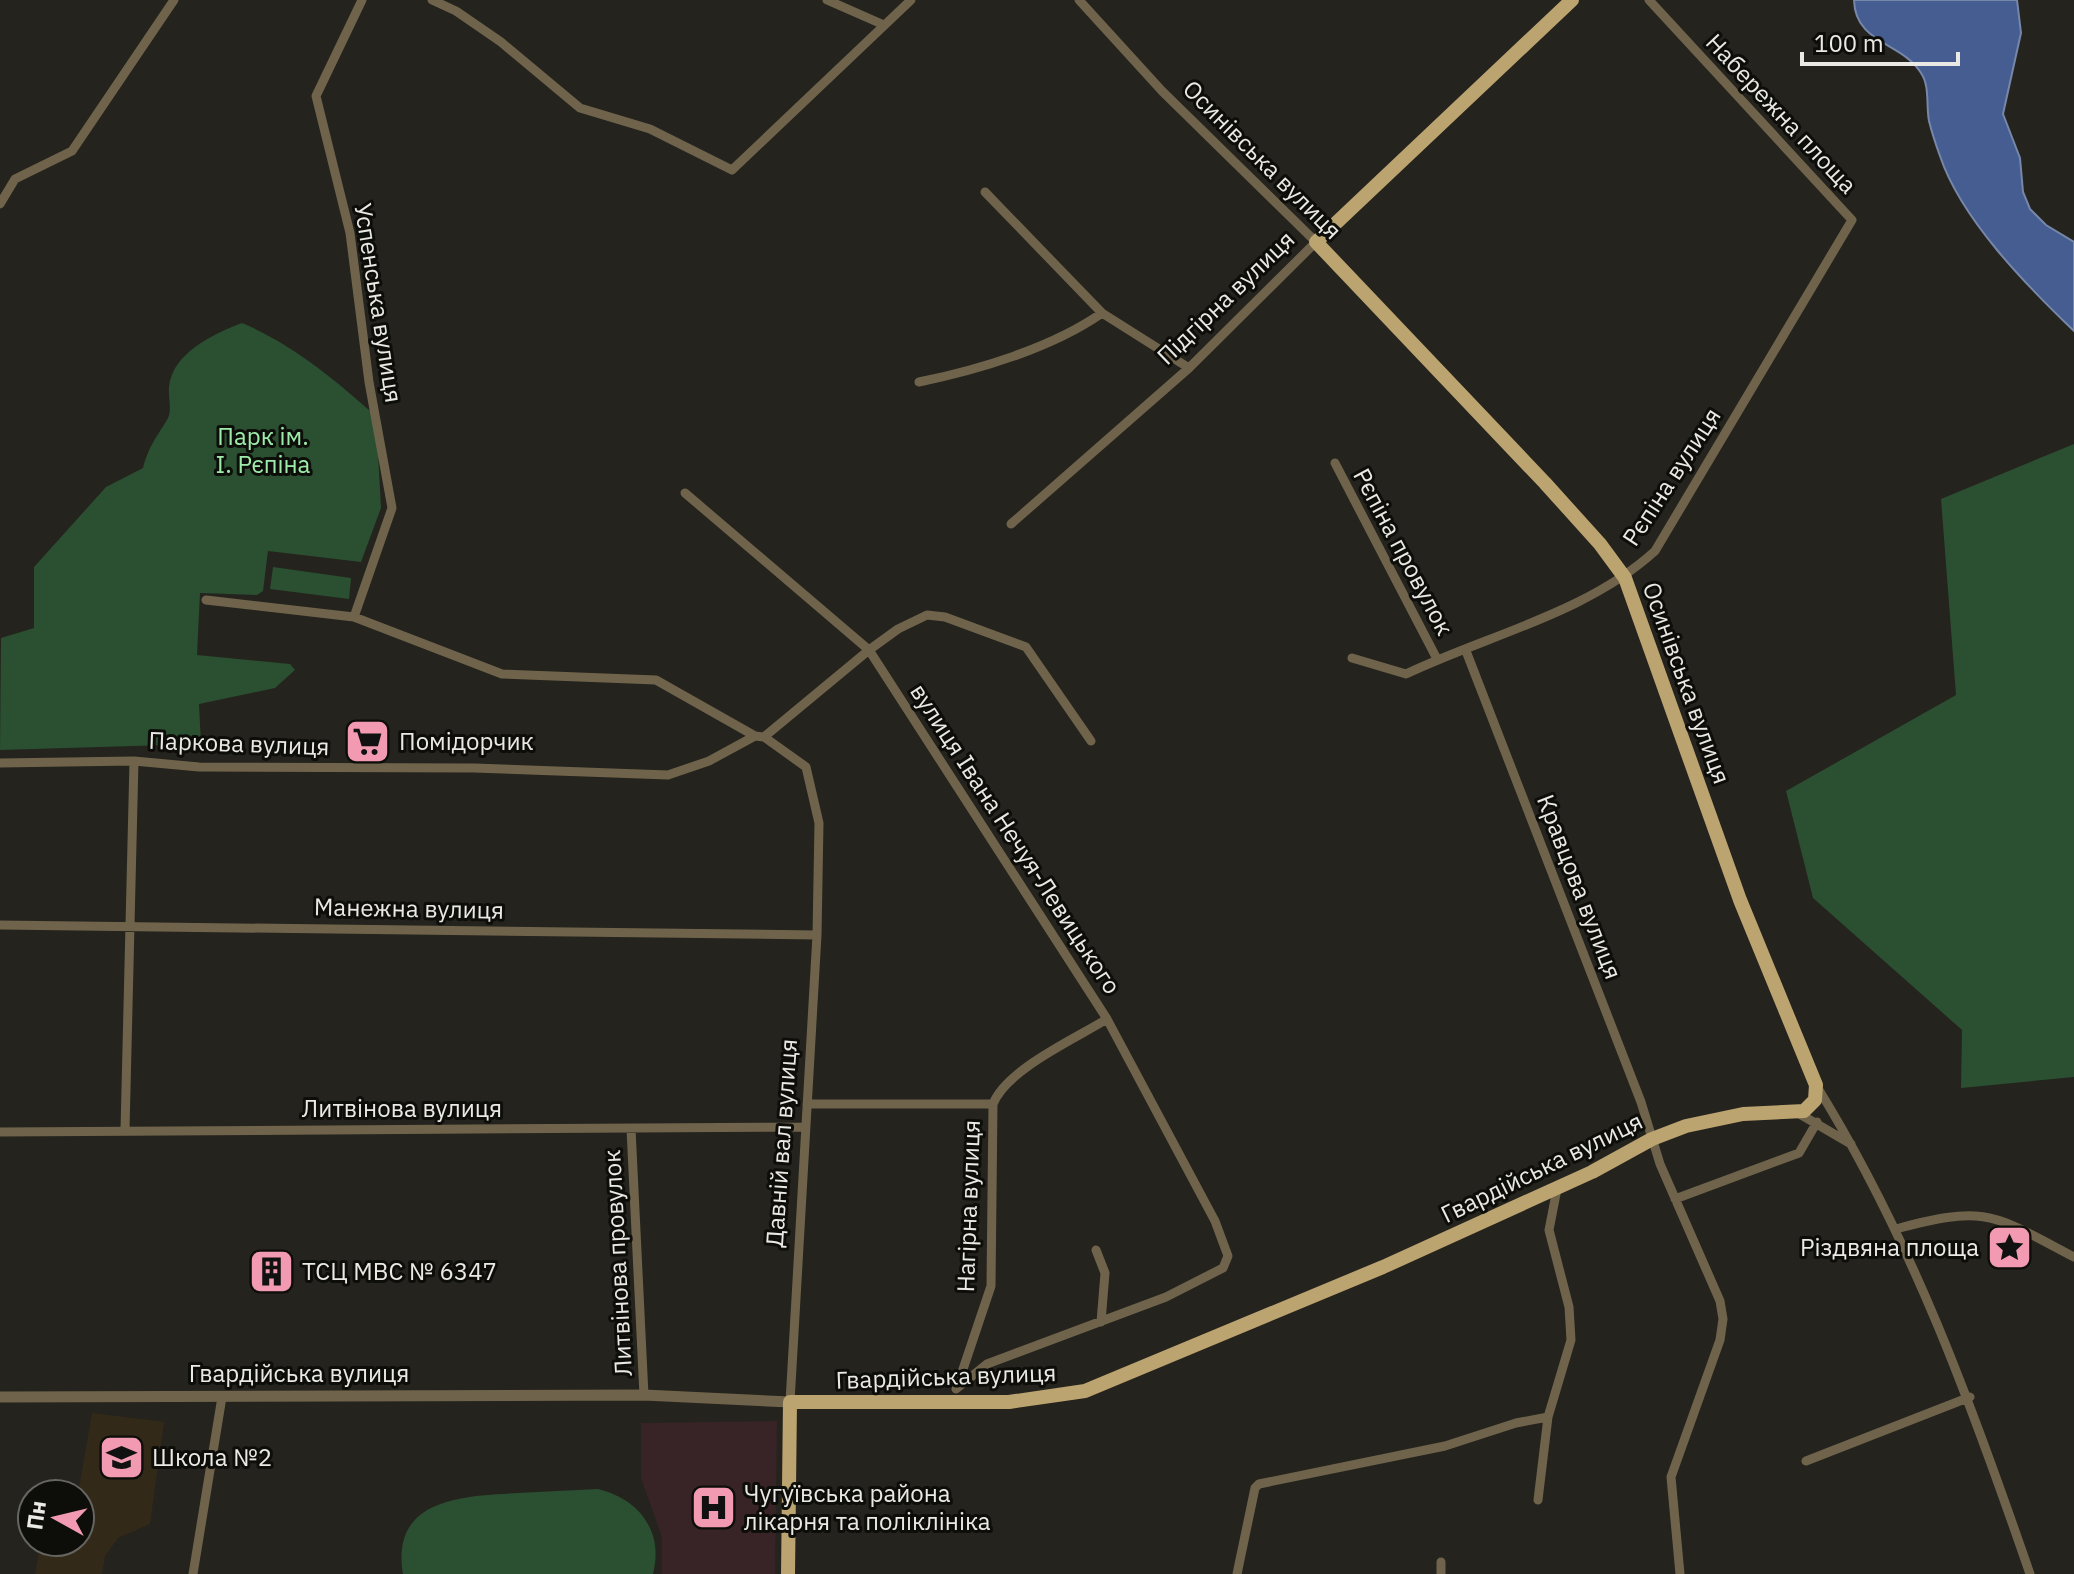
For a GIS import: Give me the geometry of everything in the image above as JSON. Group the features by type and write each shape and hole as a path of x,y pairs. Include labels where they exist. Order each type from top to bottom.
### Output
{"main road":[{"name":"Підгірна вулиця","path":"1316,242 1572,0"},
{"name":"Осинівська вулиця","path":"1316,242 1545,483 1600,544 1625,578 1740,900 1816,1085"},
{"path":"1797,1113 1811,1107 1816,1085"},
{"name":"Гвардійська вулиця","path":"790,1402 954,1395 1035,1401 1109,1383 1557,1189 1652,1139 1686,1126 1743,1114 1797,1113"},
{"name":"Давній вал вулиця","path":"788,1574 790,1402"}],"street":[{"path":"0,204 15,179 72,151 174,0"},
{"name":"Успенська вулиця","path":"354,617 365,575 392,508 369,382 350,233 316,96 362,0"},
{"path":"432,0 456,11 501,42 580,108 650,129 732,170 911,0"},
{"path":"827,0 884,25"},
{"name":"Осинівська вулиця","path":"1079,0 1162,91 1316,242"},
{"name":"Набережна площа","path":"1649,0 1852,220"},
{"path":"985,192 1102,313 1189,368"},
{"name":"Рєпіна вулиця","path":"1352,658 1374,662 1400,675 1466,651 1625,578 1655,551 1852,220"},
{"name":"Підгірна вулиця","path":"1011,524 1189,368 1316,242"},
{"path":"919,382 980,370 994,361 1072,334 1102,313"},
{"name":"Рєпіна провулок","path":"1335,463 1437,659"},
{"name":"вулиця Івана Нечуя-Левицького","path":"685,493 869,650 1107,1019 1215,1221 1228,1256 1223,1268 1166,1297 1101,1322"},
{"name":"Давній вал вулиця","path":"206,600 354,617 502,674 656,680 760,737 806,767 819,823 817,935 790,1402"},
{"name":"Паркова вулиця","path":"0,763 134,761 199,767 474,768 668,775 709,761 760,737 869,650 898,629 927,615 945,617 1026,647 1091,741"},
{"name":"Кравцова вулиця","path":"1466,651 1675,1199 1720,1301 1723,1319 1720,1340 1671,1477 1680,1574"},
{"path":"125,1130 134,761"},
{"name":"Манежна вулиця","path":"0,925 817,935"},
{"name":"Нагірна вулиця","path":"954,1395 991,1286 993,1104 998,1093 1013,1077 1107,1019"},
{"name":"Осинівська вулиця","path":"1816,1085 1854,1145 1896,1229 1970,1397 2030,1574"},
{"path":"807,1104 993,1104"},
{"path":"1797,1113 1854,1145"},
{"path":"1675,1199 1799,1153 1817,1122"},
{"name":"Литвінова вулиця","path":"0,1132 804,1127"},
{"name":"Литвінова провулок","path":"631,1129 644,1395"},
{"path":"1538,1500 1548,1417 1571,1340 1569,1307 1549,1230 1557,1189"},
{"path":"1896,1229 1942,1216 1988,1215 2074,1257"},
{"path":"954,1395 987,1364 1101,1322 1105,1273 1096,1250"},
{"name":"Гвардійська вулиця","path":"0,1397 644,1395 790,1402"},
{"path":"193,1574 222,1397"},
{"path":"1806,1461 1970,1397"},
{"path":"1237,1574 1255,1488 1259,1484 1445,1446 1516,1423 1548,1417"},
{"path":"1441,1562 1441,1574"}],"shaded area":[{"name":"Школа №2","path":"92,1413 164,1422 150,1524 118,1538 105,1556 102,1574 35,1574 38,1558 96,1558 96,1478 81,1478"},
{"name":"Чугуївська района лікарня та поліклініка","path":"777,1421 775,1574 662,1574 662,1537 641,1478 641,1423"}],"green space":[{"name":"Парк ім. І. Рєпіна","path":"242,323 296,352 376,416 381,508 361,562 268,551 263,591 257,595 200,593 197,655 290,664 295,670 275,688 199,704 201,744 0,750 1,638 34,628 34,567 106,487 143,468 168,418 172,375 186,354 220,332"},
{"path":"2074,444 2074,1077 1961,1088 1962,1030 1813,898 1786,791 1956,695 1941,499"},
{"path":"273,567 351,578 349,599 270,589"},
{"path":"598,1489 625,1500 645,1519 655,1544 653,1574 403,1574 402,1549 408,1529 420,1515 436,1506 476,1496"}],"water":[{"path":"1854,0 2017,0 2021,33 2003,114 2020,158 2023,192 2030,209 2046,225 2074,242 2074,331 2016,272 1963,204 1934,139 1924,78 1913,63 1862,26"}],"place":[{"name":"Помідорчик","path":"368,742"},
{"name":"Різдвяна площа","path":"2010,1248"},
{"name":"ТСЦ МВС № 6347","path":"271,1272"},
{"name":"Школа №2","path":"121,1458"},
{"name":"Чугуївська района лікарня та поліклініка","path":"713,1508"}]}
